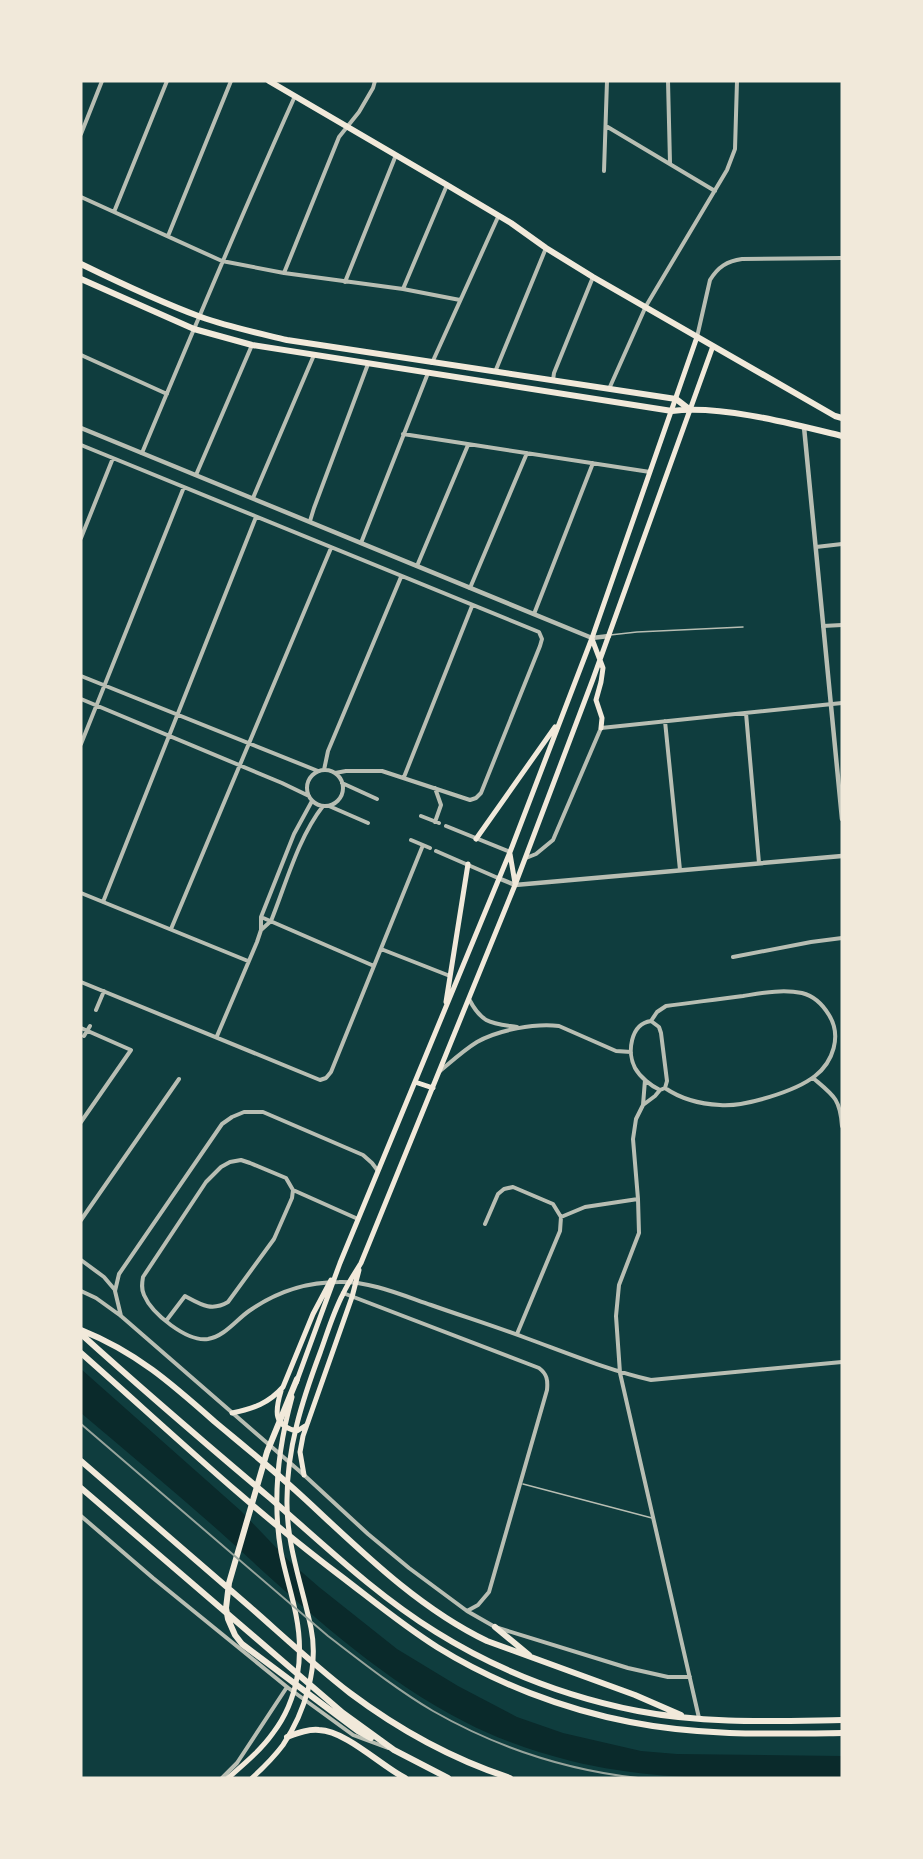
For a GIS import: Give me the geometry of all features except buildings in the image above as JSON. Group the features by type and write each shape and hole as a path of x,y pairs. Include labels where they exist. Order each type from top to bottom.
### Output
{"main road":[{"path":"269,81 511,223 593,277 842,418"},
{"path":"81,264 141,293 201,317 287,340 676,399 690,409"},
{"path":"81,279 194,329 252,345 672,411 690,409 744,415 842,436"},
{"path":"448,1778 358,1731 242,1644 228,1619 226,1598 232,1569 267,1452 321,1318 340,1263 510,852 592,638 697,337"},
{"path":"304,1475 300,1452 352,1297 361,1263 515,885 609,636 713,346"},
{"path":"592,638 603,674 596,700 602,718 601,728"},
{"path":"477,838 561,718"},
{"path":"510,852 515,885"},
{"path":"444,1011 468,864"},
{"path":"416,1082 432,1088"},
{"path":"308,1424 302,1430 287,1429 280,1424 276,1409 313,1314 340,1263"},
{"path":"252,1778 274,1756 287,1737 305,1698 312,1670 314,1656 311,1628 290,1538 286,1501 291,1444 332,1321 343,1293 361,1263"},
{"path":"81,1330 123,1349 169,1381 293,1488 361,1551 447,1618 487,1641 635,1695 687,1718"},
{"path":"81,1334 144,1391 401,1608 436,1632 484,1658 582,1697 639,1711 700,1719 842,1720"},
{"path":"81,1353 217,1476 286,1533 409,1628 467,1664 531,1693 589,1712 632,1722 721,1733 842,1733"},
{"path":"228,1778 257,1752 280,1724 293,1695 300,1658 300,1640 281,1551 277,1515 280,1449 297,1379"},
{"path":"232,1413 262,1405 283,1387"},
{"path":"81,1461 305,1656 357,1698 399,1726 442,1750 510,1778"},
{"path":"81,1488 325,1698 394,1750"},
{"path":"495,1627 534,1659"},
{"path":"287,1737 308,1730 329,1731 344,1738 405,1778"}],"street":[{"path":"81,134 102,81"},
{"path":"114,212 167,81"},
{"path":"168,236 231,81"},
{"path":"284,273 339,136 359,112 375,81"},
{"path":"604,171 608,81"},
{"path":"668,81 670,164"},
{"path":"608,390 646,306 728,171 735,148 737,81"},
{"path":"142,453 201,317 222,261 296,96"},
{"path":"606,126 715,191"},
{"path":"345,282 396,156"},
{"path":"403,289 447,185"},
{"path":"81,197 222,261 284,273 403,289 460,300"},
{"path":"432,363 498,217"},
{"path":"495,372 546,248"},
{"path":"697,337 710,280 715,272 731,260 842,258"},
{"path":"553,381 554,373 593,277"},
{"path":"196,475 252,345"},
{"path":"81,355 167,394"},
{"path":"253,498 314,355"},
{"path":"310,522 369,363"},
{"path":"361,543 428,373"},
{"path":"804,427 842,819"},
{"path":"81,428 592,638 609,636"},
{"path":"403,434 651,472"},
{"path":"81,445 539,632 542,639 481,793 470,800 390,772 318,771 81,676"},
{"path":"417,566 468,445"},
{"path":"470,588 527,453"},
{"path":"81,538 113,458"},
{"path":"534,614 593,463"},
{"path":"81,744 184,487"},
{"path":"103,902 167,736 256,517"},
{"path":"816,547 842,544"},
{"path":"171,929 331,548"},
{"path":"324,770 328,751 401,577"},
{"path":"404,777 472,606"},
{"path":"823,627 842,625"},
{"path":"81,699 309,796"},
{"path":"525,858 536,854 553,840 601,728 842,704"},
{"path":"746,713 759,863"},
{"path":"664,721 680,870"},
{"path":"318,771 307,784 312,801 368,823"},
{"path":"328,806 339,800 343,789 335,773"},
{"path":"342,783 377,799"},
{"path":"421,816 437,823 441,805 435,788"},
{"path":"217,1036 261,930 261,917 294,834 312,801"},
{"path":"261,930 271,921 302,843 314,818 323,806"},
{"path":"446,826 510,852"},
{"path":"411,840 430,848"},
{"path":"81,982 320,1080 326,1078 331,1072 423,845"},
{"path":"436,851 515,885 842,856"},
{"path":"81,893 248,962"},
{"path":"261,917 374,966"},
{"path":"733,957 842,938"},
{"path":"381,949 450,976"},
{"path":"96,1010 104,991"},
{"path":"642,1105 663,1089 667,1081 659,1026 651,1021 645,1022 633,1035 631,1052 635,1068 645,1080 663,1089 678,1097 722,1106 775,1095 813,1078 828,1062 835,1037 834,1027 826,1011 816,999 808,995 779,991 666,1006 657,1012 651,1021"},
{"path":"469,999 477,1013 487,1021 520,1028"},
{"path":"439,1073 478,1041 520,1028 550,1024 615,1051 631,1052"},
{"path":"84,1036 90,1026"},
{"path":"81,1028 131,1050 81,1122"},
{"path":"813,1078 835,1096 841,1110 842,1126"},
{"path":"81,1220 179,1079"},
{"path":"645,1080 642,1105 636,1119 633,1138 639,1233 619,1285 616,1316 620,1373 700,1719"},
{"path":"115,1291 119,1274 222,1124 232,1117 244,1112 263,1112 363,1155 378,1172"},
{"path":"358,1219 293,1190 286,1178 241,1160 230,1162 209,1178 145,1271 142,1284 144,1295 153,1310 166,1321 198,1339 207,1339 225,1331 249,1311 285,1291 303,1285 341,1281 361,1284 410,1298 517,1334 620,1373 651,1380 842,1362"},
{"path":"485,1224 498,1194 504,1188 513,1187 553,1204 561,1216 560,1231 517,1334"},
{"path":"166,1321 183,1296 205,1307 217,1307 232,1299 274,1239 292,1198 293,1190"},
{"path":"561,1216 585,1207 638,1199"},
{"path":"81,1260 104,1277 115,1291 121,1316"},
{"path":"81,1291 96,1298 121,1316 409,1568 468,1611 495,1627 649,1674 690,1677"},
{"path":"343,1293 539,1368 544,1372 548,1382 489,1592 478,1605 468,1611"},
{"path":"81,1516 286,1687 353,1735 394,1750"},
{"path":"222,1778 237,1763 286,1687"}],"lane":[{"path":"609,636 637,632 742,627"},
{"path":"520,1484 653,1518"}],"water":[{"path":"81,1369 241,1511 288,1560 319,1587 397,1649 458,1686 517,1717 563,1733 641,1751 677,1754 842,1756 842,1778 706,1778 638,1773 571,1761 490,1734 465,1722 398,1682 336,1635 81,1413"}],"railway":[{"path":"81,1424 328,1636 419,1703 481,1736 532,1755 584,1769 638,1778"}]}
